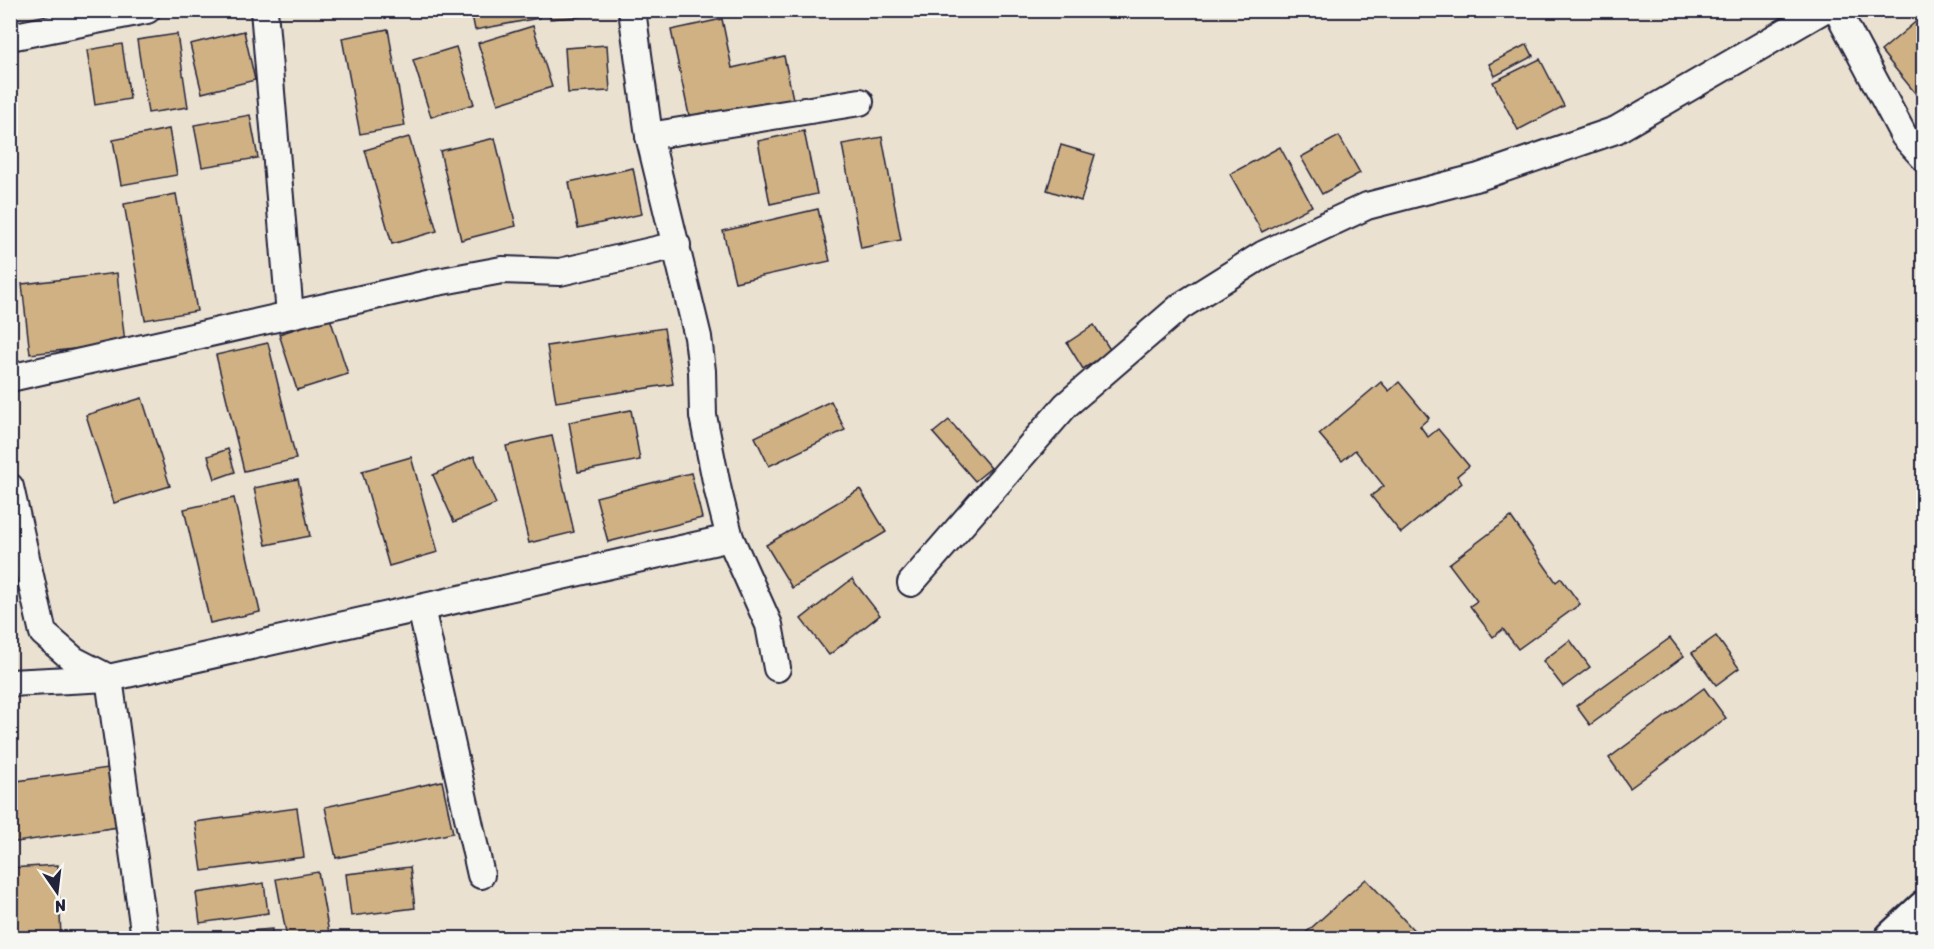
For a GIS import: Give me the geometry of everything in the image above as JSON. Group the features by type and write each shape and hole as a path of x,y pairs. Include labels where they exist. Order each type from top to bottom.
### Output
{"main road":[{"path":"1892,939 1923,908"}],"street":[{"path":"10,37 147,10"},
{"path":"264,10 290,315"},
{"path":"632,10 649,136 698,337 702,371 703,416 730,538 769,625 777,668"},
{"path":"911,583 1066,405 1181,306 1264,254 1367,206 1479,177 1616,130 1823,10"},
{"path":"1837,10 1904,136 1923,158"},
{"path":"649,136 860,102"},
{"path":"10,378 502,270 560,272 677,245"},
{"path":"10,487 43,633 74,660 109,678"},
{"path":"10,683 109,678 730,538"},
{"path":"421,608 482,875"},
{"path":"109,678 145,939"}],"building":[{"path":"471,10 538,10 539,18 475,30"},
{"path":"549,10 598,10 598,15 550,19"},
{"path":"722,19 732,68 784,56 793,99 690,120 671,30"},
{"path":"1919,19 1924,24 1924,104 1881,51"},
{"path":"533,26 552,87 498,104 478,43"},
{"path":"388,29 405,126 360,134 342,38"},
{"path":"244,31 255,80 202,93 190,44"},
{"path":"177,34 188,107 148,113 137,40"},
{"path":"122,44 130,99 95,105 87,50"},
{"path":"1527,44 1533,56 1495,76 1489,64"},
{"path":"607,45 610,91 568,93 565,48"},
{"path":"456,47 474,104 431,117 413,60"},
{"path":"1540,59 1564,106 1518,130 1493,82"},
{"path":"250,115 258,158 202,167 194,125"},
{"path":"169,129 177,175 121,185 113,140"},
{"path":"804,131 817,194 770,204 758,141"},
{"path":"1339,136 1360,173 1322,194 1301,157"},
{"path":"409,137 437,231 392,244 365,150"},
{"path":"882,137 901,240 861,248 842,144"},
{"path":"495,138 516,226 461,240 440,151"},
{"path":"1061,145 1095,155 1081,201 1047,190"},
{"path":"1280,147 1312,206 1262,232 1230,174"},
{"path":"633,168 642,214 578,228 569,182"},
{"path":"176,194 197,311 145,320 124,204"},
{"path":"818,209 830,261 735,282 723,231"},
{"path":"117,273 125,343 30,354 22,284"},
{"path":"330,318 348,374 297,390 279,334"},
{"path":"1094,325 1111,351 1083,369 1067,343"},
{"path":"664,328 673,384 556,402 547,346"},
{"path":"268,343 296,459 244,471 216,355"},
{"path":"1381,382 1389,391 1399,382 1429,418 1420,426 1428,437 1438,429 1469,466 1457,476 1462,483 1401,533 1371,496 1384,486 1355,450 1342,461 1319,434"},
{"path":"142,398 170,486 114,503 86,415"},
{"path":"831,401 845,430 769,466 755,437"},
{"path":"631,410 640,460 578,472 569,422"},
{"path":"949,420 991,468 975,481 933,433"},
{"path":"552,436 574,532 529,543 506,446"},
{"path":"228,449 235,472 215,479 208,456"},
{"path":"474,456 496,504 454,522 433,475"},
{"path":"411,457 438,552 389,566 362,471"},
{"path":"691,473 702,518 608,542 596,497"},
{"path":"298,479 310,536 266,545 254,488"},
{"path":"860,489 886,532 792,588 766,545"},
{"path":"234,498 260,612 210,623 184,509"},
{"path":"1511,517 1556,582 1561,578 1580,604 1518,649 1503,629 1493,637 1470,606 1477,601 1449,564"},
{"path":"852,579 880,615 829,655 801,619"},
{"path":"1716,636 1739,668 1716,685 1692,653"},
{"path":"1670,638 1684,656 1590,725 1576,706"},
{"path":"1570,640 1590,667 1563,687 1543,661"},
{"path":"1704,688 1726,718 1630,788 1609,758"},
{"path":"108,768 118,827 10,843 10,782"},
{"path":"442,781 453,833 336,858 325,807"},
{"path":"297,808 304,857 202,871 195,822"},
{"path":"58,865 61,938 10,938 10,868"},
{"path":"410,867 415,908 351,916 346,874"},
{"path":"318,872 329,933 287,938 276,879"},
{"path":"1366,879 1421,938 1300,938"},
{"path":"264,883 268,913 200,923 196,893"},
{"path":"272,929 272,938 211,938 211,934"}]}
